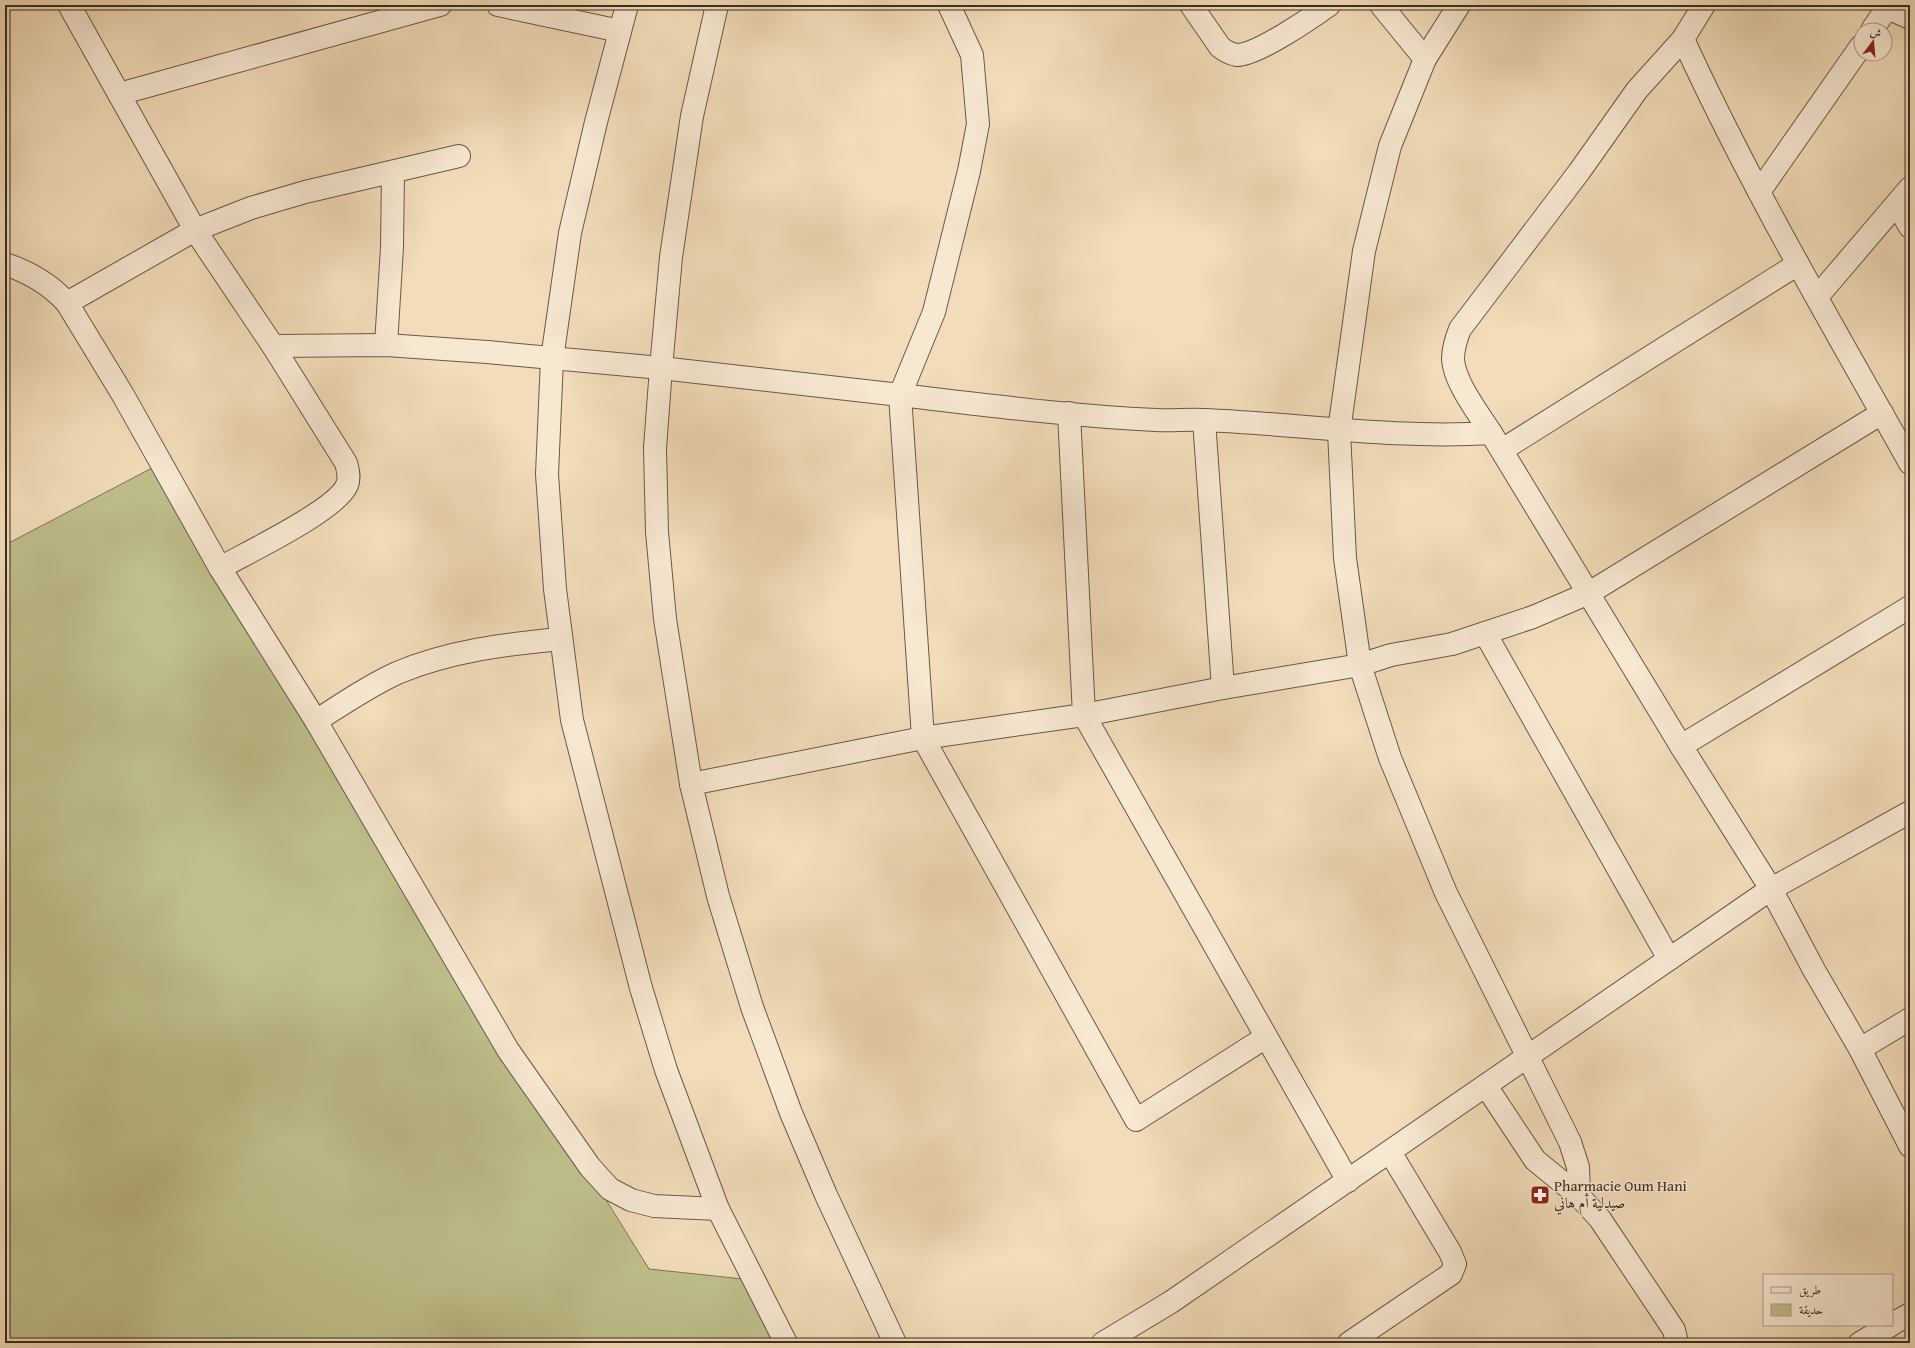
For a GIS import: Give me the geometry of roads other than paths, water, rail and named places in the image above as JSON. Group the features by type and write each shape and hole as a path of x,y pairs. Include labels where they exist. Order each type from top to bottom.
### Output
{"street":[{"path":"69,5 195,230 273,346 340,451 346,464 348,473 347,484 337,499 321,511 220,568"},
{"path":"119,94 440,5"},
{"path":"498,5 620,32"},
{"path":"626,5 596,122 570,233 552,359 547,474 555,589 572,720 641,988 666,1070 718,1209 786,1343"},
{"path":"717,5 692,116 671,257 661,368 655,448 657,532 665,619 691,784 718,896 752,1007 791,1113 833,1209 895,1343"},
{"path":"950,5 972,55 978,124 969,171 934,312 900,395 923,738 1136,1120 1266,1037"},
{"path":"1191,5 1220,47 1226,52 1236,55 1244,54 1296,28 1329,5"},
{"path":"1381,5 1425,59"},
{"path":"1460,5 1425,59 1390,146 1364,251 1339,431 1345,558 1360,665 1390,758 1446,893 1570,1142 1578,1167 1579,1196"},
{"path":"1704,5 1683,39 1637,90 1579,172 1460,330 1454,344 1453,360 1458,377 1681,746 1771,889 1814,970 1860,1049 1910,1146"},
{"path":"1876,22 1884,7 1910,18"},
{"path":"1683,39 1716,111 1759,192 1910,463"},
{"path":"1759,192 1853,57"},
{"path":"67,303 195,230 251,208 305,192 459,156"},
{"path":"386,345 392,247 393,172"},
{"path":"1817,297 1910,188"},
{"path":"1897,205 1910,227"},
{"path":"5,264 30,273 58,293 67,303 123,395 220,568 316,721 508,1050 590,1167 610,1189 631,1200 654,1206 718,1209"},
{"path":"273,346 386,345 661,368 1069,413 1156,420 1204,420 1339,431 1456,435 1497,441 1798,264"},
{"path":"1069,413 1084,715 1348,1181"},
{"path":"691,784 923,738 1084,715 1222,688 1360,665 1391,655 1452,644 1533,618 1589,593 1882,413"},
{"path":"1204,420 1222,688"},
{"path":"1681,746 1910,607"},
{"path":"1485,633 1668,959"},
{"path":"316,721 364,690 398,673 440,658 518,643 561,639"},
{"path":"1102,1343 1171,1302 1771,889 1910,812"},
{"path":"1860,1049 1910,1019"},
{"path":"1486,1086 1535,1160 1579,1196 1600,1219 1674,1330 1677,1343"},
{"path":"1349,1343 1451,1274 1455,1264 1450,1252 1390,1152"},
{"path":"1893,1324 1910,1314"},
{"path":"1860,1343 1889,1326"}],"place":[{"name":"Pharmacie Oum Hani صيدلية أم هاني","path":"1540,1195"}]}
